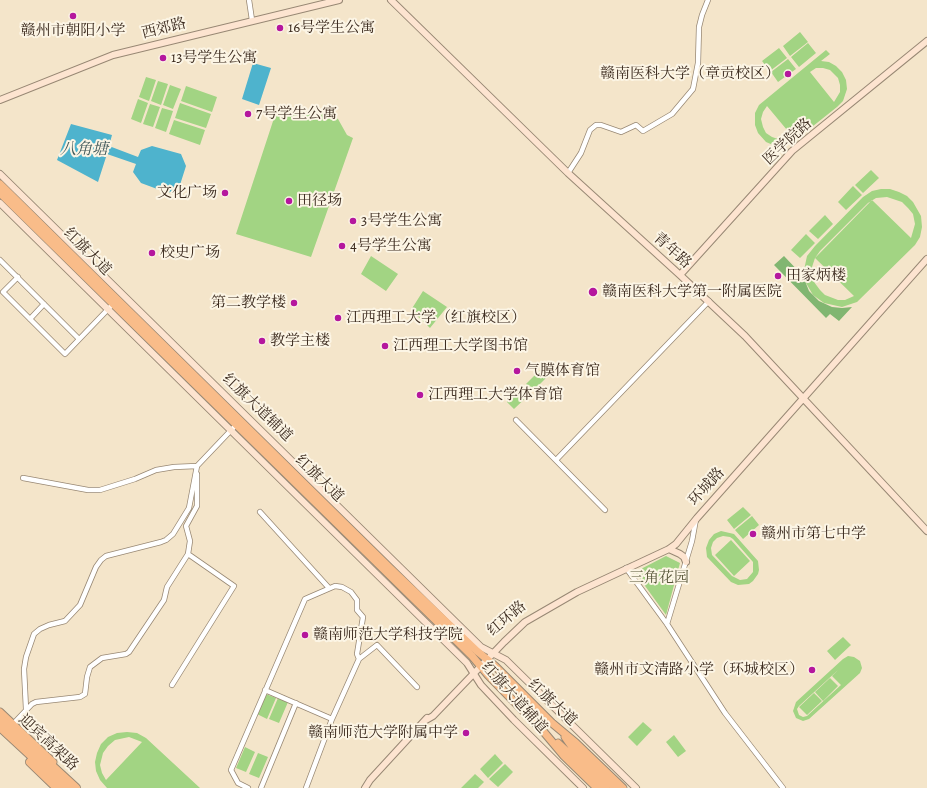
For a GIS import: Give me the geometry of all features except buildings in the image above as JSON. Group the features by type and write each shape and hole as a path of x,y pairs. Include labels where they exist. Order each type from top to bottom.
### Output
{"highway":[{"name":"迎宾高架路","path":"0,718 76,788"},
{"name":"迎宾高架路","path":"0,727 66,788"},
{"path":"0,731 57,788"}],"main road":[{"name":"红旗大道","path":"0,184 390,568 488,655 552,723 576,743 623,788"},
{"name":"红旗大道","path":"0,193 111,307 233,428 446,630 543,731 564,756 597,788"},
{"path":"0,712 81,788"},
{"path":"552,723 572,747 615,788"},
{"path":"0,731 62,788"},
{"path":"543,731 568,752 606,788"}],"street":[{"path":"249,0 252,20"},
{"name":"西郊路","path":"0,100 113,55 339,0"},
{"name":"青年路","path":"391,0 568,173 709,301 745,336 927,531"},
{"path":"568,173 581,153 590,130 596,125 601,125 621,132 636,125 643,131 672,114 695,83 698,63 699,28 702,14 708,0"},
{"name":"医学院路","path":"680,275 792,152 927,41"},
{"name":"红旗大道辅道","path":"0,174 488,655 506,660 636,788"},
{"path":"0,203 111,307 65,354 3,292 18,277"},
{"path":"0,260 79,339"},
{"name":"环城路","path":"667,624 692,541 697,518 926,262"},
{"path":"556,460 709,301"},
{"path":"30,319 44,304"},
{"path":"516,420 605,510"},
{"path":"26,708 24,669 26,657 34,634 40,629 49,625 65,621 80,605 96,567 106,556 120,551 161,542 173,534 189,508 197,466 233,428"},
{"name":"红旗大道辅道","path":"233,428 467,663 481,685 583,788"},
{"path":"23,478 88,490 100,490 156,470 174,467 197,466"},
{"path":"13,724 26,708 36,702 80,697 85,694 90,667 102,658 126,654 129,652 164,600 167,587 188,554 190,541 186,526 197,506 197,466"},
{"path":"260,512 329,588"},
{"name":"红环路","path":"365,788 382,766 426,720 433,716 488,655 525,622 577,592 626,568 669,550 676,544 697,518"},
{"path":"669,550 680,554 684,557 686,562"},
{"path":"172,685 234,586 188,554"},
{"path":"626,568 667,624 725,713 783,788"},
{"path":"248,788 238,783 231,770 305,599 335,586 349,590 355,597 357,610 363,617 357,654 359,659"},
{"path":"306,788 332,719 359,659 377,645 418,687"},
{"path":"265,690 332,719"},
{"path":"261,788 296,703"}],"green space":[{"path":"800,32 808,42 790,56 783,46"},
{"path":"808,43 816,53 799,67 791,57"},
{"path":"779,48 787,58 770,71 762,61"},
{"path":"826,50 830,54 821,61 829,62 836,66 842,72 846,80 847,89 843,101 793,142 781,146 766,142 758,133 755,125 755,113 759,105","holes":["816,68 830,70 838,78 840,92 834,102 810,72","767,106 792,136 785,139 778,139 766,133 761,119"]},
{"path":"788,59 796,69 778,82 771,72"},
{"path":"146,77 156,80 149,101 139,97"},
{"path":"158,81 168,84 161,105 151,101"},
{"path":"170,85 181,89 173,109 163,105"},
{"path":"186,86 217,97 212,112 181,101"},
{"path":"138,99 148,103 141,123 131,119"},
{"path":"180,103 211,114 206,128 175,118"},
{"path":"150,104 160,107 153,127 143,124"},
{"path":"162,108 173,111 166,132 155,128"},
{"name":"田径场","path":"276,112 321,112 338,119 347,135 353,138 311,257 236,234"},
{"path":"174,120 205,130 200,145 169,134"},
{"path":"871,170 879,178 863,193 855,185"},
{"path":"853,186 862,195 846,210 838,202"},
{"path":"890,189 907,196 913,202 921,216 922,227 920,237 915,245 857,302 842,307 824,303 813,295 806,283 804,270 807,256 863,197 872,191","holes":["887,197 902,202 908,208 913,214 915,224 911,238 872,200","871,201 815,258 820,251","815,258 854,296 845,300 838,300 825,295 814,282 812,267"]},
{"path":"825,215 833,224 818,239 809,231"},
{"path":"806,234 815,243 800,258 791,250"},
{"path":"371,256 398,274 386,291 361,274"},
{"path":"784,256 803,276 809,291 819,301 832,307 852,307 839,321 830,314 826,318 774,265"},
{"path":"423,291 447,307 430,328 411,310"},
{"path":"543,367 550,374 533,391 526,384"},
{"path":"524,386 531,393 514,409 507,402"},
{"path":"743,507 751,515 734,529 727,520"},
{"path":"752,516 759,525 743,539 735,530"},
{"path":"721,531 734,534 758,561 758,574 753,581 749,584 738,585 731,582 707,557 706,548 709,540 714,534","holes":["723,536 730,537 753,562 753,572 747,579 740,580 732,576 712,555 711,548 713,542 717,538"]},
{"path":"731,540 750,561 734,576 715,555"},
{"name":"三角花园","path":"666,556 680,563 666,615 635,572"},
{"path":"843,637 851,645 835,660 827,651"},
{"path":"848,656 854,657 860,661 862,668 860,673 809,719 803,721 796,718 793,711 796,702","holes":["838,670 832,676 841,685 807,716 803,717 799,715 797,709 799,706"]},
{"path":"830,678 838,686 823,701 815,692"},
{"path":"814,693 822,701 807,715 799,707"},
{"path":"266,694 276,698 267,719 257,714"},
{"path":"278,698 288,702 279,723 269,719"},
{"path":"643,722 652,730 637,746 628,737"},
{"path":"117,733 137,733 146,738 200,788 107,788 100,780 96,771 95,762 101,744 108,737","holes":["129,737 142,742 106,780 100,765 103,753 108,746 115,740"]},
{"path":"674,735 686,751 678,757 666,742"},
{"path":"245,747 255,752 246,772 236,768"},
{"path":"258,753 268,757 259,778 249,774"},
{"path":"495,754 503,763 488,778 480,769"},
{"path":"505,764 513,772 498,787 489,779"},
{"path":"475,774 484,782 478,788 461,788"}],"water":[{"path":"253,63 271,68 259,105 242,99"},
{"name":"八角塘","path":"71,124 112,135 109,146 138,157 141,150 152,146 181,154 186,166 179,188 168,193 141,183 133,172 136,164 107,154 98,182 57,160"}],"place":[{"name":"赣州市朝阳小学","path":"73,16"},
{"name":"16号学生公寓","path":"280,28"},
{"name":"13号学生公寓","path":"163,58"},
{"name":"赣南医科大学（章贡校区）","path":"788,74"},
{"name":"7号学生公寓","path":"248,114"},
{"name":"文化广场","path":"225,193"},
{"name":"田径场","path":"289,201"},
{"name":"3号学生公寓","path":"353,221"},
{"name":"4号学生公寓","path":"342,246"},
{"name":"校史广场","path":"152,253"},
{"name":"田家炳楼","path":"778,276"},
{"name":"赣南医科大学第一附属医院","path":"593,292"},
{"name":"第二教学楼","path":"294,303"},
{"name":"江西理工大学（红旗校区）","path":"338,318"},
{"name":"教学主楼","path":"262,341"},
{"name":"江西理工大学图书馆","path":"385,346"},
{"name":"气膜体育馆","path":"517,371"},
{"name":"江西理工大学体育馆","path":"420,395"},
{"name":"赣州市第七中学","path":"753,534"},
{"name":"赣南师范大学科技学院","path":"305,635"},
{"name":"赣州市文清路小学（环城校区）","path":"812,670"},
{"name":"赣南师范大学附属中学","path":"466,733"}]}
